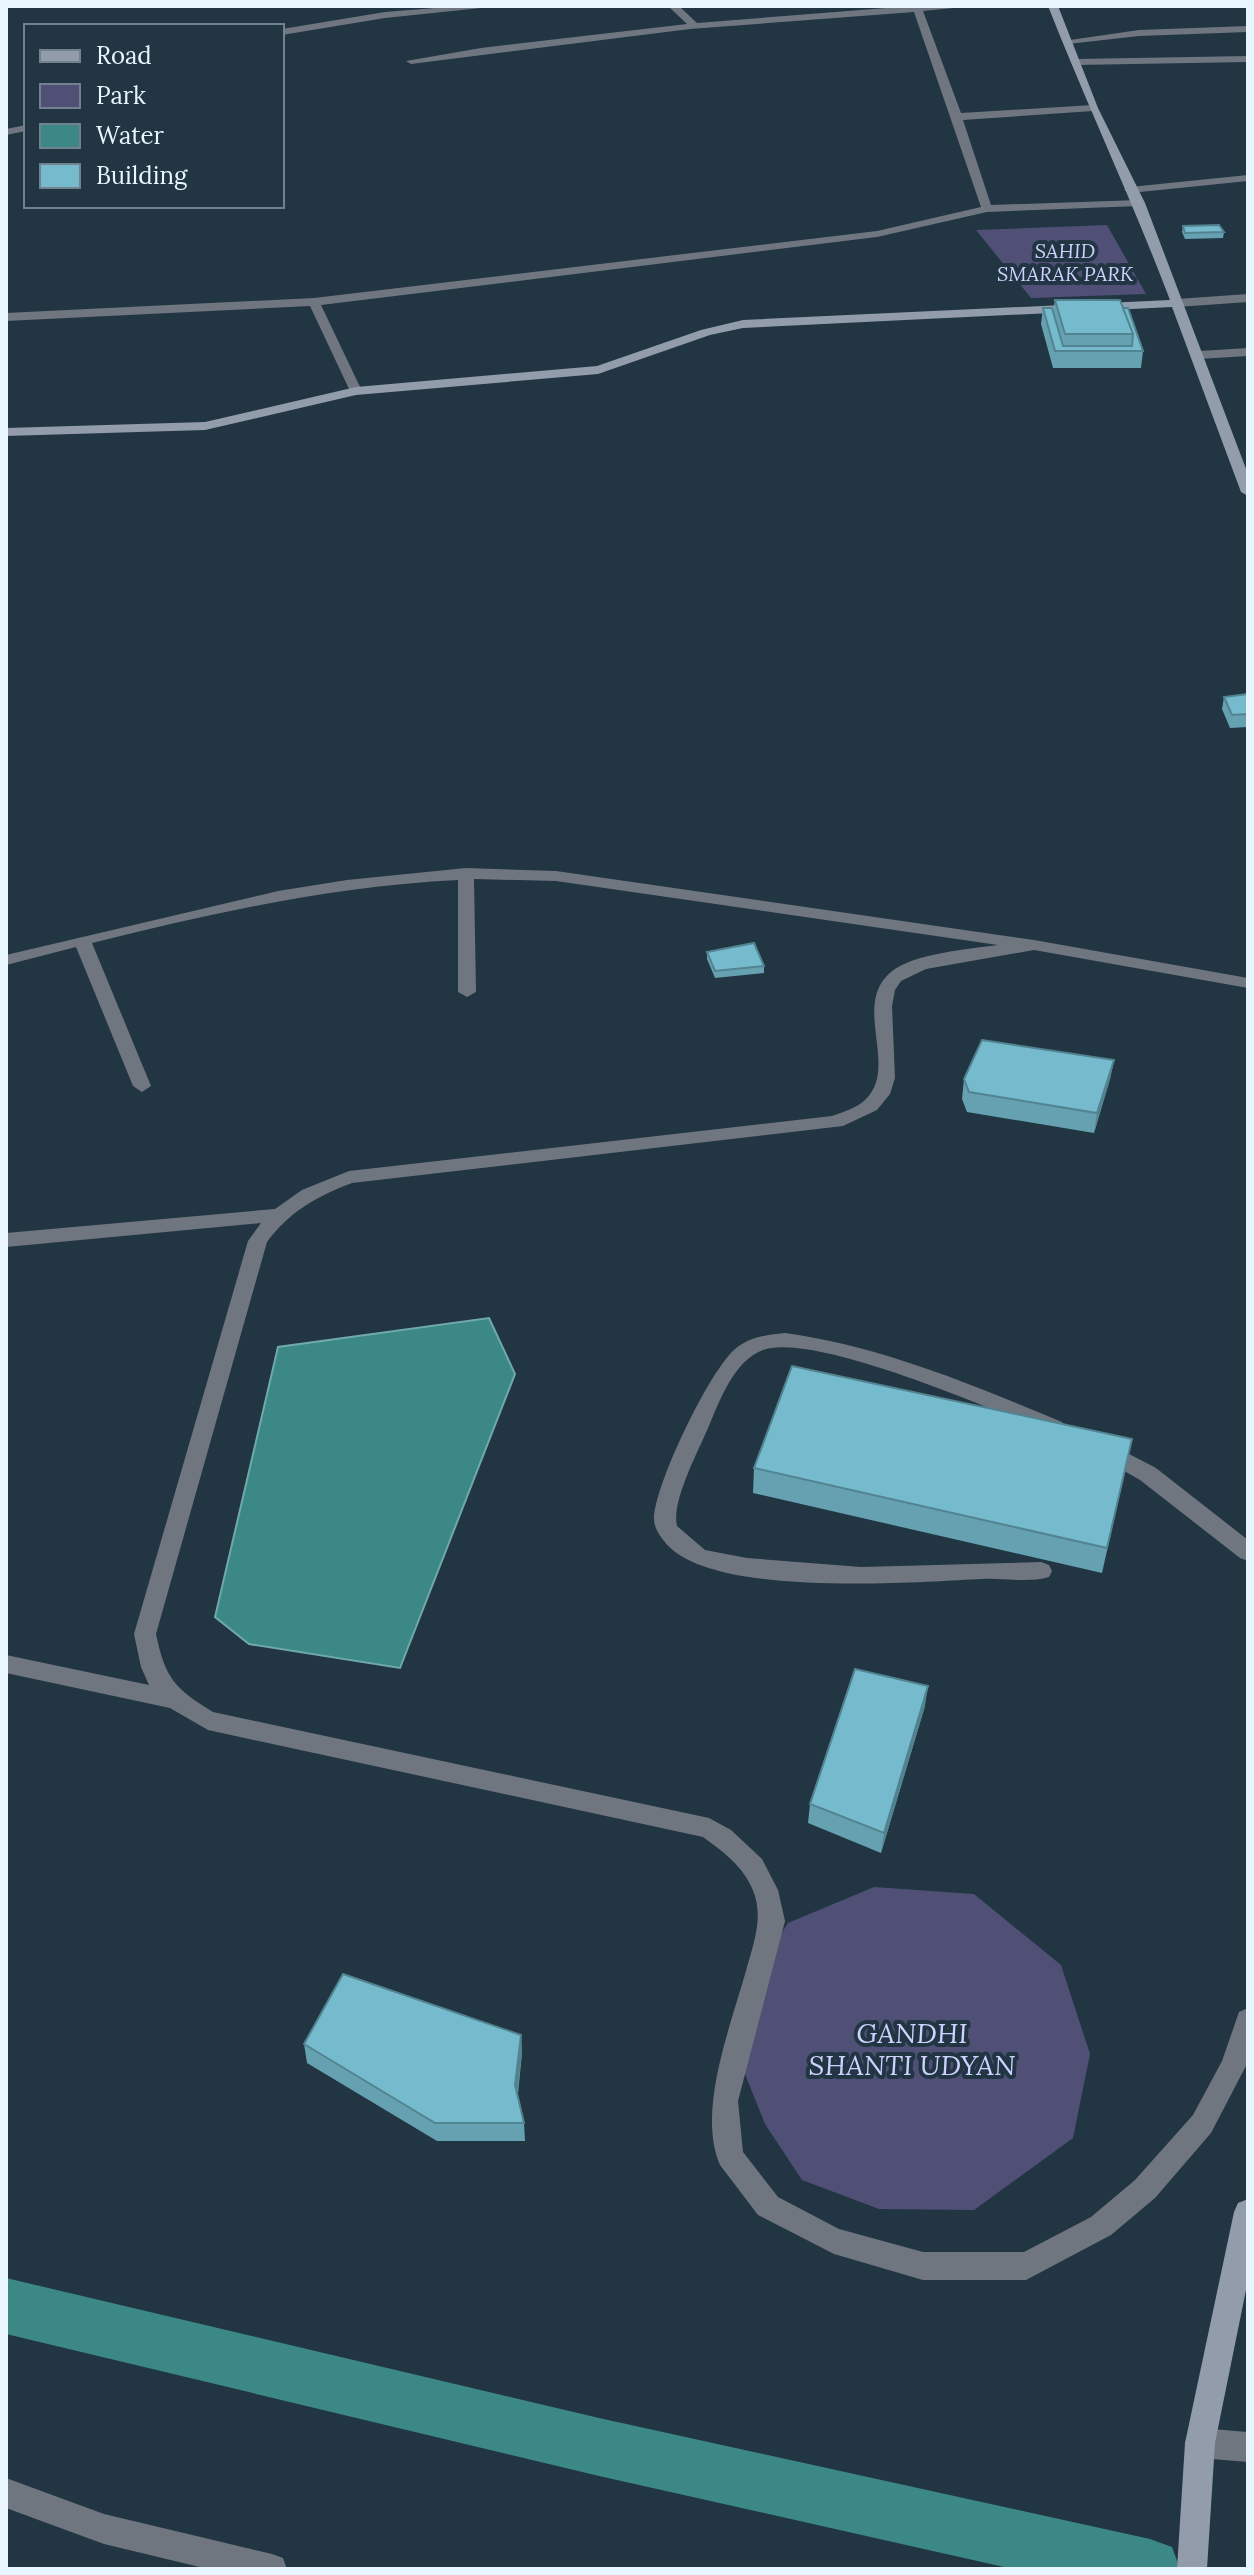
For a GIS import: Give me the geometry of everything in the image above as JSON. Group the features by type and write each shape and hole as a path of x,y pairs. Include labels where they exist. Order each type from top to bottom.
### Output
{"street":[{"path":"284,32 385,15 495,6"},
{"path":"673,6 694,25"},
{"path":"411,61 777,16 969,6"},
{"path":"1053,6 1093,108 1130,190 1139,203 1199,355 1248,492"},
{"path":"917,8 939,61 954,117 987,209"},
{"path":"1068,41 1139,33 1248,29"},
{"path":"1076,62 1248,59"},
{"path":"954,117 1093,108"},
{"path":"1130,190 1248,178"},
{"path":"6,317 314,302 866,236 987,209 1139,203"},
{"path":"6,432 216,425 356,391 598,370 623,364 702,333 743,324 1248,298"},
{"path":"314,302 356,391"},
{"path":"1199,355 1248,352"},
{"path":"466,873 467,992"},
{"path":"6,960 268,897 373,880 466,873 556,876 1034,945 1248,983"},
{"path":"82,941 142,1086"},
{"path":"170,1699 151,1670 145,1634 258,1241 275,1215 307,1193 349,1177 836,1122 872,1106 884,1082 884,996 895,977 918,965 1034,945"},
{"path":"6,1240 275,1215"},
{"path":"1041,1571 965,1568 846,1576 735,1565 701,1557 674,1539 665,1521 668,1499 720,1381 736,1359 760,1342 790,1339 820,1344 973,1393 1079,1437 1148,1474 1248,1552"},
{"path":"6,1664 170,1699 208,1720 709,1828 746,1855 769,1893 772,1921 725,2101 730,2156 768,2206 834,2241 923,2266 1026,2266 1101,2226 1145,2189 1202,2124 1234,2065 1248,2020"},
{"path":"1192,2569 1200,2443 1248,2212"},
{"path":"1200,2443 1248,2447"},
{"path":"6,2493 104,2529 272,2569"}],"green space":[{"name":"SAHID SMARAK PARK","path":"1107,225 1146,294 1031,298 976,230"},
{"name":"GANDHI SHANTI UDYAN","path":"874,1887 974,1894 1061,1965 1090,2054 1073,2138 974,2210 879,2209 802,2180 765,2124 737,2054 742,1995 788,1923"}],"water":[{"path":"489,1318 515,1374 400,1668 249,1644 215,1617 278,1347"}],"building":[{"path":"1219,225 1224,232 1185,233 1183,226"},
{"path":"1055,300 1120,300 1133,334 1065,334"},
{"path":"1043,308 1052,308 1063,346 1132,346 1133,334 1123,308 1128,308 1143,351 1055,351"},
{"path":"1248,694 1248,714 1232,715 1224,697"},
{"path":"754,943 764,966 715,971 707,952"},
{"path":"982,1040 1114,1060 1097,1113 969,1092 964,1079"},
{"path":"792,1366 1132,1439 1107,1548 754,1468"},
{"path":"855,1669 928,1686 884,1833 810,1804"},
{"path":"343,1974 521,2035 515,2085 524,2123 435,2123 304,2044"}],"waterway":[{"path":"6,2306 599,2447 1150,2569"}]}
